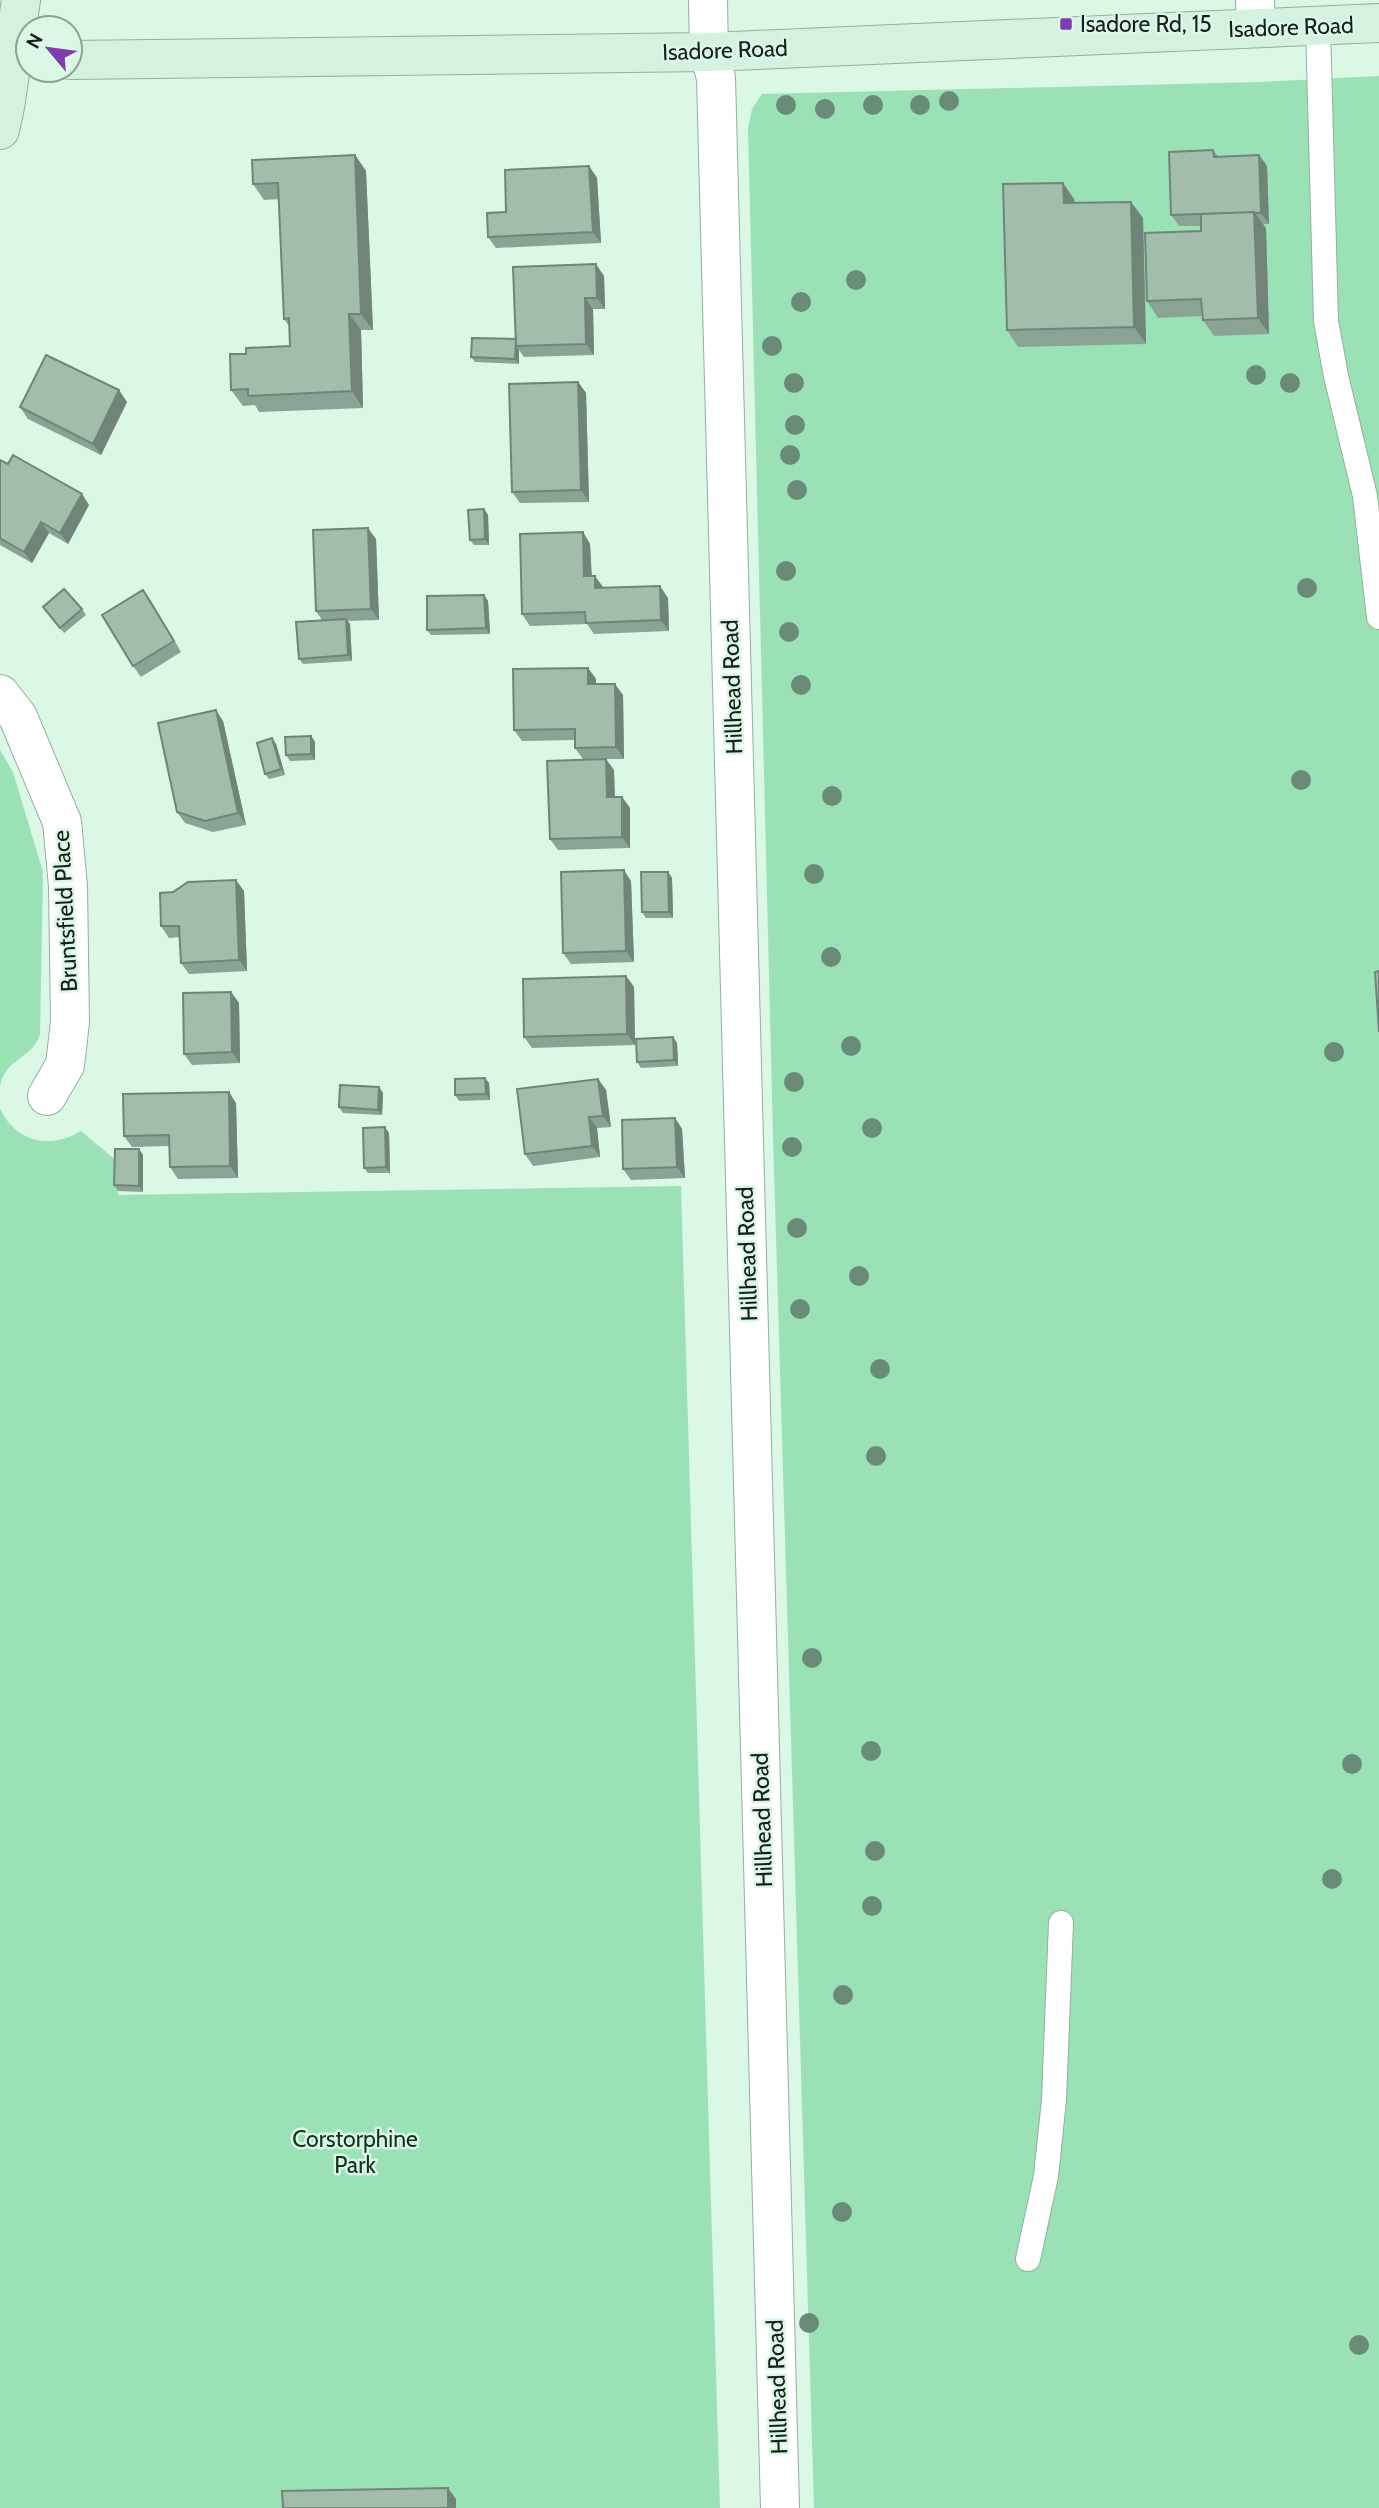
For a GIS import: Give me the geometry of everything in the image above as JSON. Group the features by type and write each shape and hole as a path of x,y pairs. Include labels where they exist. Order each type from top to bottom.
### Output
{"street":[{"name":"Hillhead Road","path":"708,0 709,52 716,78 780,2508"},
{"name":"Isadore Road","path":"84,61 709,52 1256,14 1318,26 1379,23"},
{"path":"0,130 14,80"},
{"name":"Bruntsfield Place","path":"0,694 19,717 62,822 68,886 70,1022 65,1065 47,1097"}],"lane":[{"path":"1318,26 1326,321 1336,376 1365,496 1379,617"},
{"path":"1028,2259 1046,2176 1054,2100 1062,1923"}],"green space":[{"path":"1379,76 1379,2508 814,2508 773,1137 748,128 752,109 762,94 1260,82"},
{"path":"0,750 13,772 43,872 40,1034 32,1049 8,1069 0,1086"},
{"name":"Corstorphine Park","path":"0,1108 15,1129 34,1139 57,1140 81,1131 118,1162 118,1195 681,1186 720,2508 0,2508"}],"building":[{"path":"1213,150 1214,157 1259,155 1261,213 1171,215 1169,152"},
{"path":"355,155 361,314 349,314 352,391 248,396 248,389 231,390 230,354 246,354 246,348 290,346 289,318 284,319 278,183 253,184 252,160"},
{"path":"589,166 593,232 488,237 487,213 506,212 505,170"},
{"path":"1063,183 1064,203 1131,202 1134,327 1007,330 1003,184"},
{"path":"1254,212 1258,318 1203,320 1201,299 1147,301 1145,233 1201,231 1201,214"},
{"path":"596,264 597,298 585,298 586,344 516,346 513,267"},
{"path":"472,338 516,339 515,359 471,357"},
{"path":"46,355 119,390 93,444 20,407"},
{"path":"578,382 581,490 512,492 509,384"},
{"path":"13,455 82,494 60,533 41,522 24,552 0,538 0,460 8,464"},
{"path":"484,509 485,539 470,540 468,510"},
{"path":"368,528 371,609 316,611 313,530"},
{"path":"583,532 584,576 595,576 595,588 660,586 661,620 586,623 585,612 522,614 520,534"},
{"path":"64,589 82,609 60,628 43,607"},
{"path":"143,590 174,641 133,666 102,615"},
{"path":"484,595 486,628 427,630 427,596"},
{"path":"346,619 348,655 299,659 296,622"},
{"path":"588,668 588,684 615,684 616,747 575,748 575,729 514,730 513,669"},
{"path":"216,710 238,813 205,821 177,812 158,723"},
{"path":"311,736 311,754 286,755 285,737"},
{"path":"272,738 281,769 265,774 257,743"},
{"path":"606,759 607,797 622,797 622,837 550,839 547,761"},
{"path":"624,870 626,951 563,953 561,872"},
{"path":"641,872 668,872 669,912 642,912"},
{"path":"236,880 239,960 181,963 179,926 161,926 160,893 173,892 188,882"},
{"path":"1379,971 1379,1032 1375,972"},
{"path":"626,976 627,1034 524,1037 523,979"},
{"path":"231,992 232,1052 184,1054 183,993"},
{"path":"673,1037 674,1060 637,1062 636,1039"},
{"path":"485,1078 486,1094 455,1095 455,1079"},
{"path":"598,1079 603,1116 589,1117 592,1146 525,1154 517,1089"},
{"path":"340,1085 379,1087 378,1110 339,1107"},
{"path":"229,1092 230,1166 170,1167 169,1135 124,1136 123,1094"},
{"path":"675,1118 677,1167 623,1169 622,1120"},
{"path":"385,1127 386,1167 364,1168 363,1128"},
{"path":"115,1149 139,1149 139,1186 114,1185"},
{"path":"448,2488 448,2508 283,2508 282,2491"}],"place":[{"name":"Isadore Rd, 15","path":"1066,24"}]}
